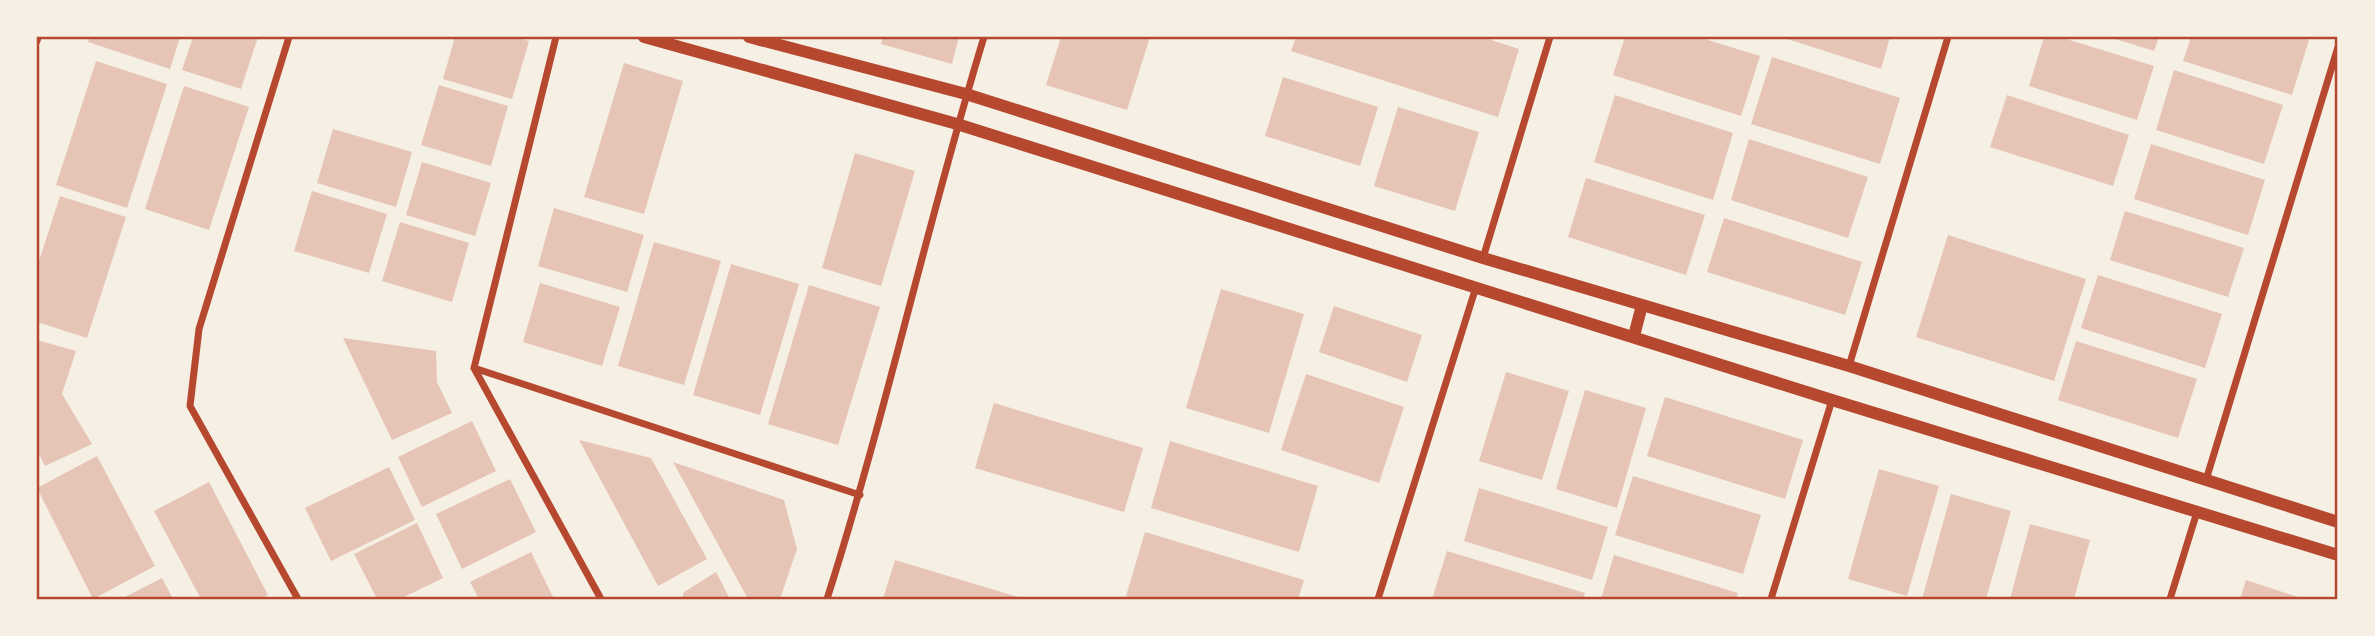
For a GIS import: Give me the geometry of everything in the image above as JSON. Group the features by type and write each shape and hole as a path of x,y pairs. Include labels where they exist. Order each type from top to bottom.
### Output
{"street":[{"path":"289,37 199,329 190,406 298,599"},
{"path":"556,37 474,368 601,599"},
{"path":"644,37 957,124 1832,400 2338,555"},
{"path":"749,37 966,94 1483,258 1849,366 2338,523"},
{"path":"827,599 860,495 957,124 984,37"},
{"path":"1483,258 1550,37"},
{"path":"1849,366 1948,37"},
{"path":"2206,480 2338,47"},
{"path":"1378,599 1476,286"},
{"path":"1634,337 1642,305"},
{"path":"474,368 860,495"},
{"path":"1771,599 1832,400"},
{"path":"2170,599 2197,512"}],"building":[{"path":"90,37 180,37 170,69 88,42"},
{"path":"193,37 258,37 241,89 182,70"},
{"path":"455,37 514,37 529,41 512,99 443,79"},
{"path":"883,37 959,37 952,64 881,44"},
{"path":"1061,37 1150,37 1127,110 1046,85"},
{"path":"1296,37 1482,37 1519,49 1498,117 1291,51"},
{"path":"1625,37 1698,37 1760,56 1741,116 1613,75"},
{"path":"1781,37 1890,37 1881,69"},
{"path":"2044,37 2060,37 2154,66 2137,120 2029,86"},
{"path":"2109,37 2159,37 2154,51"},
{"path":"2191,37 2298,37 2309,40 2292,95 2183,61"},
{"path":"1772,57 1900,98 1880,164 1751,124"},
{"path":"96,61 167,84 127,208 56,185"},
{"path":"624,63 683,81 644,214 584,197"},
{"path":"2174,70 2283,105 2264,164 2156,130"},
{"path":"1283,77 1378,107 1360,166 1265,136"},
{"path":"439,85 508,106 491,166 421,145"},
{"path":"184,86 249,107 209,230 145,209"},
{"path":"1615,95 1733,133 1713,200 1594,162"},
{"path":"2007,95 2129,135 2113,186 1990,147"},
{"path":"1398,107 1479,132 1455,211 1374,186"},
{"path":"333,129 412,152 396,207 317,183"},
{"path":"1749,139 1868,177 1848,238 1731,200"},
{"path":"2151,144 2265,180 2248,235 2134,199"},
{"path":"855,153 915,171 881,286 822,268"},
{"path":"422,162 491,183 475,236 406,215"},
{"path":"1586,178 1705,215 1686,275 1568,237"},
{"path":"312,191 387,214 369,273 294,251"},
{"path":"60,196 126,217 87,338 37,322 37,267"},
{"path":"554,208 644,235 627,292 538,266"},
{"path":"2125,211 2244,248 2228,297 2110,260"},
{"path":"1724,218 1862,262 1845,315 1707,272"},
{"path":"400,222 469,243 452,302 382,281"},
{"path":"1948,235 2086,279 2054,381 1916,337"},
{"path":"654,242 721,261 684,385 618,366"},
{"path":"731,264 799,284 760,415 693,395"},
{"path":"2098,275 2222,314 2205,368 2081,328"},
{"path":"540,283 620,307 602,366 523,342"},
{"path":"809,285 880,307 838,445 768,424"},
{"path":"1221,289 1304,314 1269,433 1186,408"},
{"path":"1334,306 1422,335 1407,382 1319,352"},
{"path":"343,338 436,351 437,382 452,413 392,440"},
{"path":"37,340 76,351 62,394 92,444 45,466 37,450"},
{"path":"2076,341 2197,379 2178,438 2058,400"},
{"path":"1506,372 1569,391 1542,480 1479,461"},
{"path":"1306,374 1404,407 1379,483 1281,450"},
{"path":"1585,390 1646,408 1617,508 1556,489"},
{"path":"1665,397 1803,440 1785,499 1647,456"},
{"path":"994,403 1143,448 1124,512 975,468"},
{"path":"472,421 496,471 422,507 398,457"},
{"path":"579,440 651,458 707,559 658,586"},
{"path":"1170,441 1318,486 1299,552 1151,508"},
{"path":"97,456 155,566 93,599 37,488"},
{"path":"673,462 784,500 797,549 780,599 748,599"},
{"path":"389,467 415,520 331,561 305,508"},
{"path":"1879,469 1939,486 1907,596 1848,579"},
{"path":"1633,476 1761,515 1743,574 1615,535"},
{"path":"510,479 536,532 462,569 436,514"},
{"path":"209,482 268,595 260,599 201,599 154,511"},
{"path":"1479,488 1608,527 1592,580 1464,541"},
{"path":"1951,494 2011,511 1986,599 1922,599"},
{"path":"417,523 443,578 400,599 377,599 354,554"},
{"path":"2030,524 2090,540 2074,599 2010,599"},
{"path":"1145,532 1304,580 1298,599 1137,599 1126,596"},
{"path":"1447,551 1585,593 1583,599 1432,599"},
{"path":"531,552 554,599 479,599 470,582"},
{"path":"1614,555 1738,593 1736,599 1601,599"},
{"path":"895,560 1025,599 883,599"},
{"path":"716,572 730,599 682,599 684,592"},
{"path":"162,578 173,599 121,599"},
{"path":"2246,580 2304,599 2240,599"}]}
